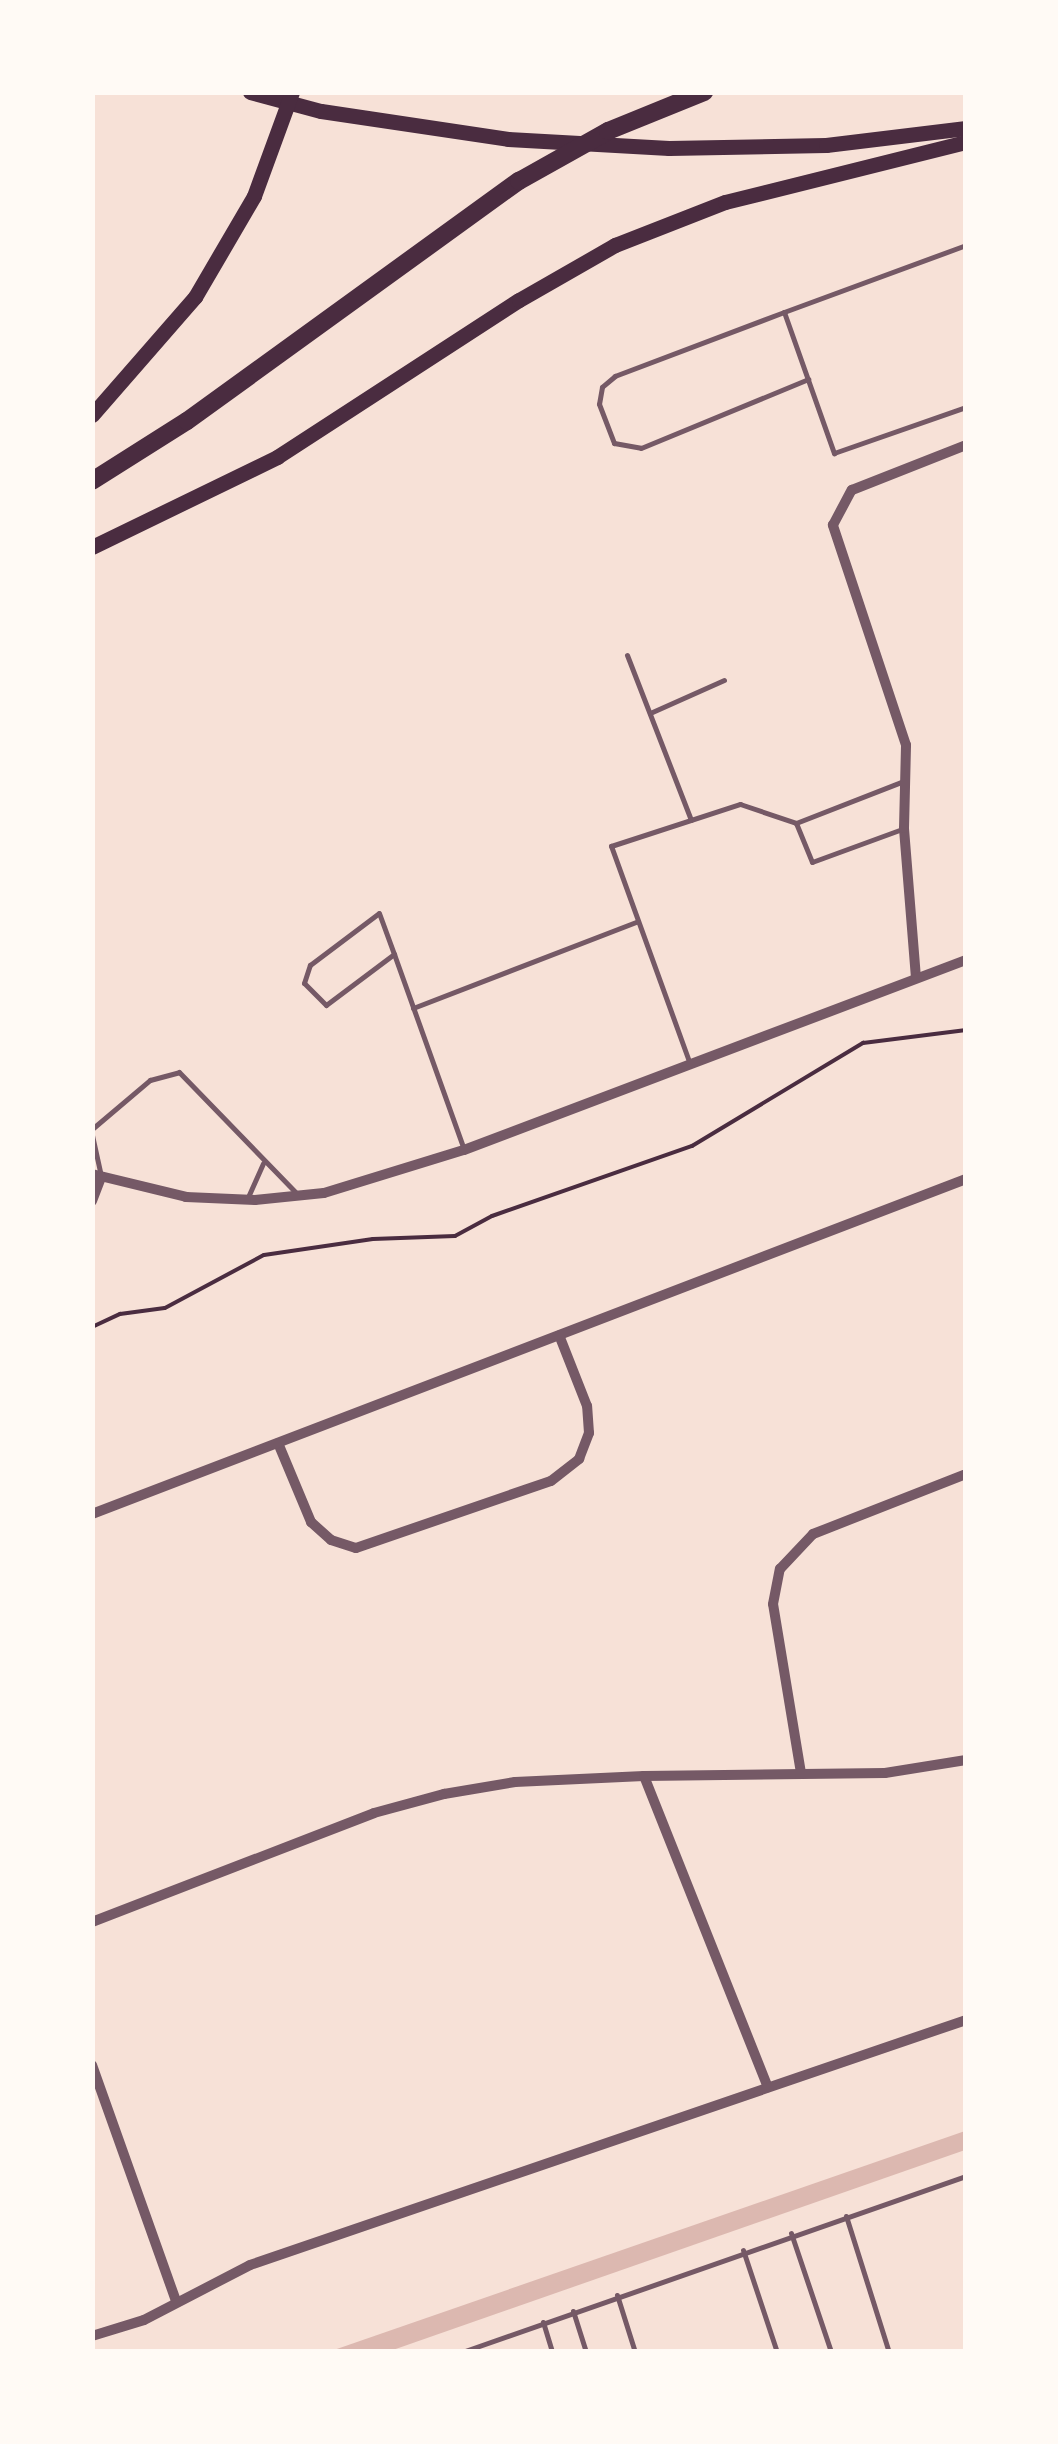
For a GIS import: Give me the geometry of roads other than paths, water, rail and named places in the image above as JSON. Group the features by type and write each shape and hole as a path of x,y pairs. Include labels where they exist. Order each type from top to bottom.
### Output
{"highway":[{"path":"92,481 215,402 560,156 704,92"}],"main road":[{"path":"250,92 321,111 508,138 669,148 826,145 966,128"},
{"path":"92,415 195,297 254,196 292,92"},
{"path":"92,547 276,457 518,300 615,245 726,202 966,142"}],"street":[{"path":"916,978 904,828 906,746 833,525 852,490 966,445"},
{"path":"92,1201 97,1175 186,1197 247,1200 298,1196 392,1176 966,960"},
{"path":"92,1514 966,1179"},
{"path":"278,1442 311,1522 347,1547 374,1548 533,1488 574,1466 590,1433 587,1406 558,1335"},
{"path":"801,1773 773,1604 780,1569 812,1534 966,1474"},
{"path":"92,1922 374,1813 444,1794 515,1782 886,1773 966,1760"},
{"path":"644,1776 768,2087"},
{"path":"92,2336 250,2264 966,2020"},
{"path":"92,2065 176,2301"}],"lane":[{"path":"808,378 641,448 614,443 599,404 602,386 616,376 966,245"},
{"path":"784,312 834,454 966,406"},
{"path":"628,656 691,820"},
{"path":"650,713 724,680"},
{"path":"690,1064 611,846 740,804 796,823 905,781"},
{"path":"796,823 812,862 904,828"},
{"path":"394,954 326,1006 304,983 310,966 379,913 394,954 464,1150"},
{"path":"413,1008 638,920"},
{"path":"97,1175 92,1132 150,1080 179,1072 202,1089 263,1162 298,1196"},
{"path":"247,1200 263,1162"},
{"path":"462,2352 790,2233 966,2176"},
{"path":"846,2215 889,2352"},
{"path":"790,2233 830,2352"},
{"path":"743,2250 777,2352"},
{"path":"617,2296 636,2352"},
{"path":"573,2311 586,2352"},
{"path":"542,2322 552,2352"}]}
